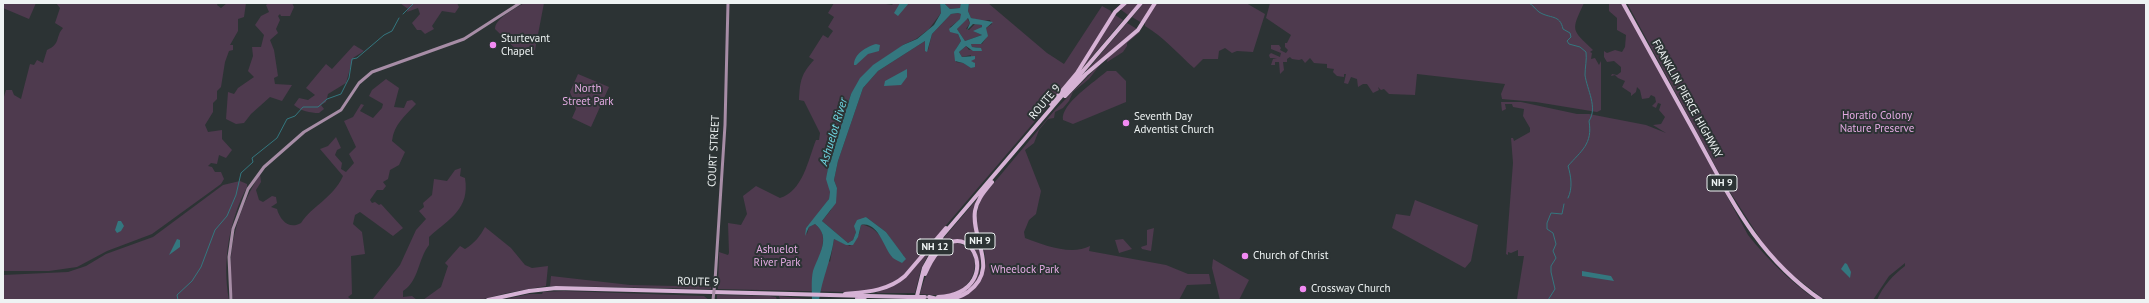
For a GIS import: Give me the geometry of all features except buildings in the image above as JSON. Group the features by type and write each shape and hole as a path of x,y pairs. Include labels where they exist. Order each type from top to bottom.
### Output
{"highway":[{"path":"1041,121 1042,116 1077,73 1115,12 1125,3"},
{"name":"ROUTE 9","path":"962,212 1141,3"},
{"path":"1056,103 1138,30 1154,3"},
{"name":"FRANKLIN PIERCE HIGHWAY","path":"1624,3 1728,194 1750,231 1765,251 1787,273 1821,300"},
{"name":"NH 9","path":"927,297 945,299 962,296 973,288 979,279 983,268 984,255 975,220 976,208 980,198 1011,156"},
{"name":"NH 9","path":"828,295 869,292 896,283 905,276 946,227 962,212"},
{"name":"NH 12","path":"916,300 918,287 932,252 962,212"},
{"path":"918,287 930,262 943,246 949,242 958,241 970,246 975,252 978,261 976,272 969,284 954,294 927,297"},
{"name":"ROUTE 9","path":"488,300 540,289 556,288 927,297"},
{"path":"847,296 865,300"}],"main road":[{"path":"231,300 229,257 235,220 248,189 267,164 304,132 341,110 359,83 372,72 464,39 520,3"},
{"name":"COURT STREET","path":"713,300 725,125 728,3"}],"green space":[{"path":"3,3 36,3 29,19 3,8"},
{"path":"56,3 218,3 217,5 221,8 227,3 246,3 244,17 238,19 238,31 230,45 233,45 233,50 229,51 225,62 221,87 217,91 217,99 213,103 213,112 205,125 208,132 222,130 222,139 232,150 226,158 219,155 217,164 211,163 208,166 212,167 215,172 221,172 224,179 221,184 152,234 107,251 77,267 49,271 3,271 3,100 6,90 12,90 14,95 21,99 30,64 34,65 37,60 43,63 47,50 56,43 63,28 55,23 60,8"},
{"path":"269,3 292,3 294,7 290,16 281,16 280,14 278,16 280,20 276,29 278,33 270,40 274,50 278,76 274,78 275,84 292,85 282,101 270,97 251,114 244,123 236,124 226,119 228,92 234,94 238,88 254,77 248,71 253,56 252,47 261,47 264,35 255,25 261,16 269,12 266,5"},
{"path":"400,3 457,3 459,7 455,13 442,11 432,26 434,29 425,34 421,30 417,30 412,23 420,14 418,8 407,12 408,9"},
{"path":"524,3 544,3 535,50 523,56 495,29 498,21"},
{"name":"Ashuelot River Park","path":"834,3 880,3 892,5 894,3 940,3 941,13 929,29 916,39 903,45 851,94 828,168 827,175 830,193 829,198 825,207 806,228 807,234 809,227 815,224 821,230 823,244 821,252 830,262 834,239 850,246 859,234 861,225 869,227 878,233 892,257 904,256 886,232 866,217 856,232 853,240 848,243 822,221 831,210 837,188 834,180 838,161 863,88 878,71 925,41 928,50 932,34 951,14 958,13 961,14 961,19 950,27 958,34 961,41 956,49 956,62 963,63 972,68 974,62 971,62 971,55 962,57 959,52 966,46 969,50 979,47 972,47 971,44 982,44 986,38 986,28 992,24 990,20 982,21 971,18 968,11 969,3 988,3 1047,53 1064,64 1102,6 1111,11 1112,14 1076,73 901,278 894,283 872,290 846,292 718,289 719,252 728,255 729,253 728,223 741,225 747,214 743,196 756,186 780,198 788,194 794,189 804,174 816,140 819,140 820,133 804,101 799,100 800,88 806,69 814,60 809,57 823,35 828,38 833,31 828,27 834,17 828,13"},
{"path":"944,3 961,3 962,5 960,8 950,9"},
{"path":"1127,3 1139,3 1128,15 1120,9"},
{"path":"1144,3 1154,3 1142,23 1132,17"},
{"path":"1156,3 1246,3 1265,14 1253,52 1237,51 1232,53 1225,48 1219,51 1218,59 1203,59 1194,68 1165,40 1145,26 1145,22"},
{"path":"1270,3 1584,3 1577,19 1575,29 1580,38 1593,50 1590,52 1592,53 1591,59 1595,58 1599,65 1601,61 1601,110 1597,112 1536,102 1502,99 1501,94 1505,84 1417,74 1415,95 1389,94 1384,89 1381,90 1378,87 1379,90 1373,93 1367,84 1363,84 1358,87 1357,79 1351,77 1348,84 1344,83 1346,74 1344,74 1344,77 1337,76 1333,72 1334,69 1327,68 1327,64 1314,63 1310,58 1305,63 1302,59 1292,59 1290,57 1287,59 1287,62 1283,62 1284,70 1280,74 1279,62 1275,62 1275,65 1271,65 1273,59 1277,58 1270,58 1269,55 1271,53 1280,57 1281,53 1271,49 1271,45 1279,45 1281,48 1280,50 1286,53 1288,50 1285,47 1285,43 1287,43 1291,35 1266,18"},
{"path":"1609,3 1622,3 1748,235 1780,270 1816,300 1517,299 1524,256 1518,256 1518,250 1511,253 1508,252 1508,255 1506,254 1513,163 1511,138 1513,138 1514,141 1530,132 1530,128 1523,116 1524,109 1513,107 1512,104 1505,104 1506,109 1502,111 1501,102 1521,102 1577,114 1589,114 1646,125 1666,133 1653,125 1661,124 1665,117 1659,110 1661,104 1658,103 1656,108 1652,106 1656,102 1655,97 1651,95 1649,98 1642,99 1640,90 1637,87 1636,92 1631,96 1631,93 1622,87 1625,81 1615,75 1611,76 1612,74 1617,75 1621,72 1621,67 1614,61 1607,62 1604,57 1604,51 1607,53 1615,50 1622,52 1625,47 1626,35 1617,30 1617,18 1609,11"},
{"name":"Horatio Colony Nature Preserve","path":"1627,3 2146,3 2146,300 1877,300 1885,285 1905,266 1905,263 1889,276 1873,300 1825,300 1791,274 1770,254 1725,184"},
{"path":"1115,15 1123,20 1075,77"},
{"path":"967,18 970,23 966,29 969,30 975,24 982,25 982,27 976,32 982,35 965,41 957,29"},
{"path":"1127,23 1137,29 1083,75"},
{"path":"1139,31 1140,32 1127,43 1127,46 1123,52 1104,64 1107,62 1108,58"},
{"path":"354,45 364,51 353,58 346,83 328,94 326,102 321,105 324,109 319,113 312,113 294,105 299,98 308,100 315,95 306,88 326,64 332,69"},
{"name":"Wheelock Park","path":"1103,61 1089,79 1073,92 1069,101 1063,108 1055,112 1054,118 1048,119 1039,130 1034,143 1025,150 1041,191 1036,214 1029,220 1024,232 1025,238 1066,250 1083,249 1090,246 1089,251 1166,265 1188,274 1209,274 1211,284 1187,285 1179,300 954,300 965,294 983,273 985,255 977,217 978,207 983,196 1054,111"},
{"path":"1107,71 1116,71 1126,81 1126,102 1073,124 1063,120 1067,107 1073,100"},
{"name":"North Street Park","path":"578,74 609,87 591,127 572,118 576,109 570,92"},
{"path":"386,79 399,88 394,107 404,108 407,101 412,100 416,104 398,125 393,135 392,141 405,152 399,165 390,170 388,179 383,182 386,186 383,190 377,190 370,200 372,203 375,202 379,205 381,204 403,228 393,236 360,212 355,215 353,224 362,232 365,254 351,256 352,294 348,297 352,300 233,300 230,267 234,234 245,203 260,174 261,182 256,190 259,200 263,202 272,196 276,197 277,203 271,207 277,209 280,217 289,225 297,225 301,223 334,190 343,176 320,149 328,146 336,137 341,148 337,150 335,155 342,163 341,169 346,172 354,163 349,154 356,147 344,121 353,117 361,104 364,105 360,111 373,118 382,108 383,104 369,96 372,90"},
{"path":"461,168 460,176 465,178 466,189 461,205 451,218 429,237 429,245 415,276 408,287 403,291 403,297 412,296 417,300 372,300 400,265 416,230 426,219 419,211 424,207 423,203 432,195 434,179 447,181 455,170"},
{"path":"240,181 247,184 247,187 236,214 229,242 226,271 229,300 3,300 3,275 68,272 86,266 106,254 153,237 223,185"},
{"path":"978,198 975,211 980,253 979,275 975,284 968,291 957,296 941,298 963,291 969,286 975,276 978,257 972,246 963,242 951,241 933,254 943,239"},
{"path":"1415,200 1478,225 1471,261 1465,268 1392,228 1396,214 1410,216"},
{"path":"485,227 511,248 525,265 532,268 548,266 546,286 507,293 480,300 423,300 441,287 448,266 445,263 460,246 465,249 472,244"},
{"path":"1154,228 1151,251 1142,249 1141,247 1147,245 1147,230"},
{"path":"1123,239 1132,249 1119,253 1115,240"},
{"path":"956,243 970,250 974,256 974,271 967,285 951,294 920,294 932,263 949,245"},
{"path":"933,245 921,269 915,293 876,293 900,282"},
{"path":"1213,259 1249,280 1239,300 1220,300 1212,268"},
{"path":"551,276 630,285 676,286 711,284 711,289 550,286"},
{"path":"564,291 704,296 709,300 502,300 529,294"},
{"path":"717,295 770,296 776,297 777,300 717,300"},
{"path":"779,296 808,299 780,300"}],"water":[{"path":"900,3 909,3 898,16 894,13"},
{"path":"940,3 944,3 950,9 960,8 961,3 969,3 968,11 971,18 993,22 986,28 988,36 981,44 971,44 972,47 981,48 982,51 973,51 966,46 959,52 962,57 975,56 975,59 971,61 975,63 975,67 971,68 963,63 955,61 954,52 961,41 958,34 950,32 949,29 960,19 961,14 958,13 951,14 932,34 927,52 925,51 925,41 878,71 863,88 838,161 834,180 837,188 836,203 822,221 848,243 853,240 856,232 854,226 857,220 866,217 886,232 906,259 902,263 894,259 877,232 872,227 861,225 858,237 853,245 846,245 834,239 819,300 812,300 813,271 822,247 823,235 815,224 809,227 805,236 806,228 829,199 830,192 826,179 828,168 851,94 860,78 873,65 903,45 917,39 934,25 941,13","holes":["968,18 970,23 967,30 973,24 982,25 982,27 973,31 982,35 965,41 957,29"]},
{"path":"876,44 880,45 879,51 868,54 856,65 854,65 858,54 868,47"},
{"path":"907,69 907,77 901,85 884,86 885,81"},
{"path":"118,221 121,221 124,226 121,231 117,233 115,230"},
{"path":"177,239 180,240 180,247 169,255"},
{"path":"1845,263 1851,272 1850,278 1841,269"},
{"path":"1582,271 1611,276 1614,281 1582,276"}],"waterway":[{"path":"403,14 414,3"},
{"path":"1529,3 1539,12 1560,21 1563,29 1570,33 1571,37 1567,41 1569,44 1580,47 1586,52 1585,75 1592,104 1589,121 1590,129 1588,141 1568,166 1571,182 1571,190 1568,198"},
{"path":"178,300 177,295 192,281 201,267 215,230 227,216 236,195 241,173 253,162 252,158 277,138 287,119 295,116 303,107 318,107 327,99 341,94 349,78 352,59 357,58 384,35 392,31 399,18"},
{"path":"1548,300 1555,289 1551,266 1556,258 1553,251 1556,244 1553,233 1547,229 1547,223 1551,213 1562,214 1564,204"}],"place":[{"name":"Sturtevant Chapel","path":"493,45"},
{"name":"Seventh Day Adventist Church","path":"1126,123"},
{"name":"Church of Christ","path":"1245,256"},
{"name":"Crossway Church","path":"1303,289"}],"water label":[{"name":"Ashuelot River","path":"834,132"}]}
